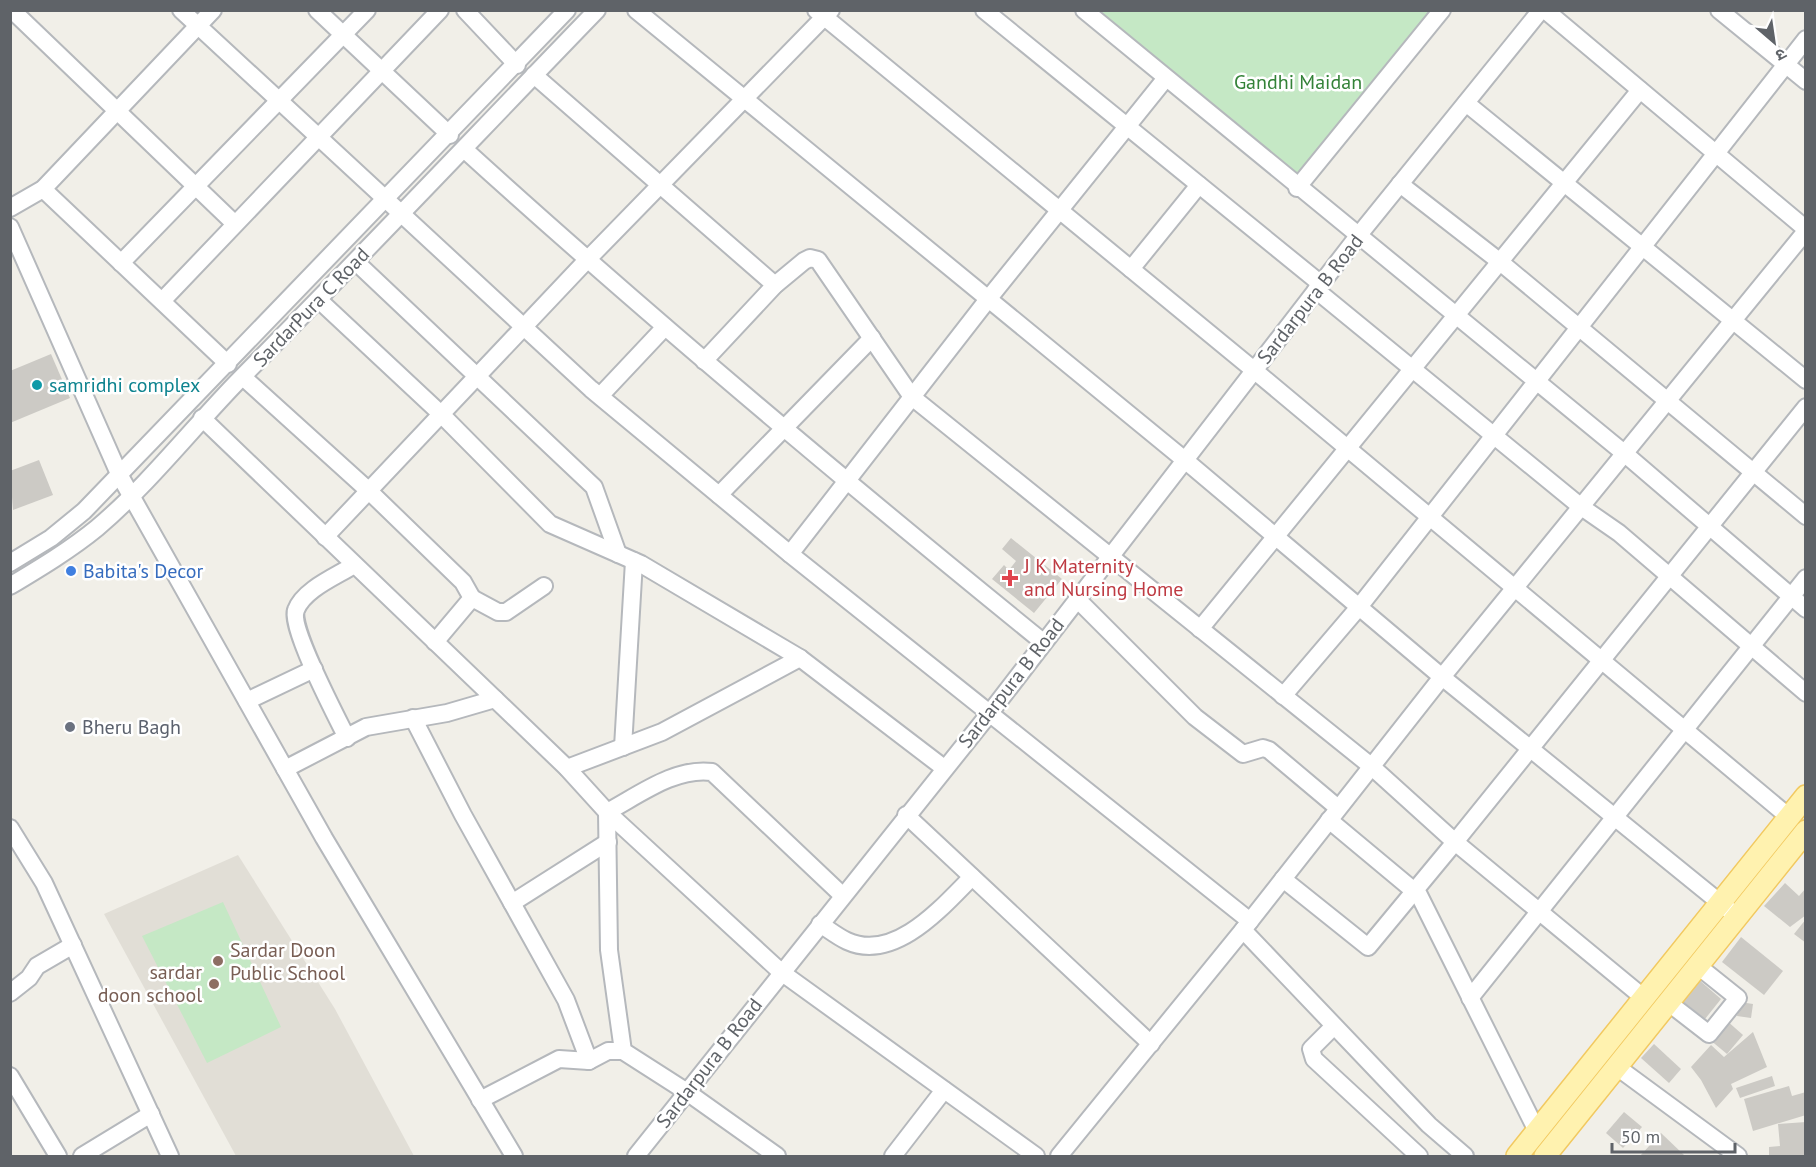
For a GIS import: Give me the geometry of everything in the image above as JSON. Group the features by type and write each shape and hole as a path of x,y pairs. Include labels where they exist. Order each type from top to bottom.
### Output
{"main road":[{"path":"1545,1156 1698,966 1728,910 1789,817 1806,796"},
{"path":"1517,1156 1644,998 1806,831"}],"street":[{"path":"181,10 600,396 790,554 1246,925 1334,1026 1429,1125 1465,1156"},
{"path":"10,208 43,189 213,10"},
{"path":"317,10 450,135"},
{"path":"122,263 367,10"},
{"path":"162,301 440,10"},
{"path":"465,10 517,65"},
{"name":"SardarPura C Road","path":"10,563 51,538 84,512 384,199 450,135 567,10"},
{"name":"SardarPura C Road","path":"10,586 56,558 97,528 132,495 202,418 320,301 400,214 597,10"},
{"path":"636,10 989,298 1442,677 1728,910"},
{"path":"984,10 1199,185 1413,368 1580,506 1619,533 1806,693"},
{"path":"1084,10 1297,188 1624,453 1806,609"},
{"path":"1297,188 1442,10"},
{"path":"1059,1156 1283,879 1442,677 1806,230 1544,10"},
{"name":"Sardarpura B Road","path":"636,1156 842,895 989,714 1358,236 1544,10"},
{"path":"1719,10 1806,81"},
{"path":"14,12 235,224"},
{"path":"325,537 824,13 1789,817"},
{"path":"1283,696 1359,607 1806,39"},
{"path":"534,75 775,285"},
{"path":"790,554 989,298 1166,78"},
{"path":"1200,629 1640,90"},
{"path":"1466,104 1806,380"},
{"path":"464,149 587,260 846,482 1043,642"},
{"path":"1400,184 1499,261 1806,516"},
{"path":"1131,269 1199,185"},
{"path":"43,189 228,364"},
{"path":"10,227 120,476 285,769 514,1156"},
{"path":"704,361 775,285 804,261 810,258 818,260 912,397 1371,766 1455,842 1644,998"},
{"path":"356,262 594,488 626,558 623,747"},
{"path":"320,301 441,414 550,524 626,558 800,658 944,768"},
{"path":"600,396 665,327"},
{"path":"719,495 872,338"},
{"path":"243,377 369,490 464,582 472,598 498,612 506,612 544,586"},
{"path":"1283,879 1368,947 1416,893 1806,407"},
{"path":"202,418 567,768 607,812 781,972 1036,1156"},
{"path":"347,738 314,669 294,616 296,608 311,593 354,565"},
{"path":"1470,998 1806,578"},
{"path":"435,642 472,598"},
{"path":"1077,599 1213,732 1243,754 1263,748 1269,750 1416,893 1537,1131"},
{"path":"567,768 662,732 800,658"},
{"path":"247,701 314,669"},
{"path":"285,769 375,724 447,713 495,699"},
{"path":"413,718 566,1000 589,1061"},
{"path":"607,812 690,771 712,772 842,895"},
{"path":"607,812 609,950 623,1051"},
{"path":"906,815 1151,1044"},
{"path":"10,828 44,883 170,1156"},
{"path":"512,903 608,842"},
{"path":"820,924 848,942 862,945 880,944 917,929 972,877"},
{"path":"10,993 29,978 37,966 73,945"},
{"path":"1669,1003 1710,1034 1738,998 1698,966"},
{"path":"1334,1026 1313,1044 1311,1049 1314,1059 1419,1156"},
{"path":"480,1100 559,1059 589,1061 608,1051 623,1051 687,1092 777,1156"},
{"path":"1617,1067 1738,1156"},
{"path":"10,1076 58,1156"},
{"path":"893,1156 944,1090"},
{"path":"82,1156 151,1114"}],"shaded area":[{"name":"Sardar Doon Public School","path":"238,855 335,1009 414,1156 236,1156 104,914"}],"green space":[{"name":"Gandhi Maidan","path":"1096,11 1451,11 1307,183"},
{"path":"223,902 281,1027 207,1063 142,936"}],"building":[{"name":"samridhi complex","path":"51,354 70,398 10,423 10,371"},
{"path":"39,460 53,495 13,510 10,471"},
{"path":"1011,538 1062,579 1034,613 992,579 1004,565 1009,570 1016,561 1002,549"},
{"path":"1785,883 1799,896 1806,888 1806,915 1790,927 1764,906"},
{"path":"1806,919 1806,943 1794,934"},
{"path":"1741,937 1783,971 1764,995 1722,962"},
{"path":"1698,979 1721,999 1705,1019 1681,1000"},
{"path":"1740,1002 1753,1004 1751,1018 1737,1016"},
{"path":"1726,1020 1743,1035 1727,1054 1709,1039"},
{"path":"1753,1032 1767,1067 1731,1084 1733,1089 1716,1108 1691,1067 1711,1045 1724,1057"},
{"path":"1654,1044 1681,1069 1669,1083 1641,1058"},
{"path":"1772,1076 1775,1086 1740,1098 1736,1088"},
{"path":"1789,1086 1792,1096 1806,1092 1806,1115 1753,1131 1744,1099"},
{"path":"1624,1112 1642,1127 1623,1148 1606,1133"},
{"path":"1806,1122 1806,1156 1769,1156 1769,1147 1780,1146 1778,1124"},
{"path":"1661,1133 1684,1155 1640,1156"}],"place":[{"name":"samridhi complex","path":"37,385"},
{"name":"Babita's Decor","path":"71,571"},
{"name":"J K Maternity and Nursing Home","path":"1010,578"},
{"name":"Bheru Bagh","path":"70,727"},
{"name":"Sardar Doon Public School","path":"218,961"},
{"name":"sardar doon school","path":"214,984"}]}
